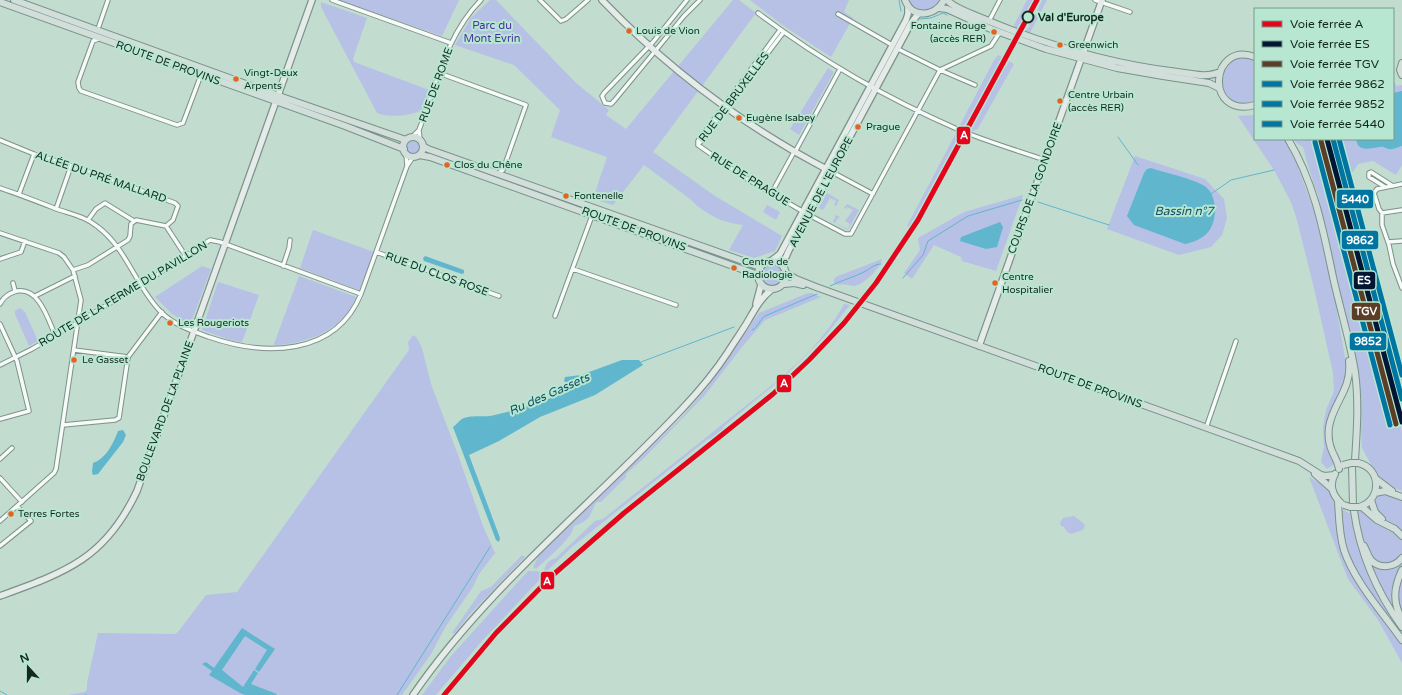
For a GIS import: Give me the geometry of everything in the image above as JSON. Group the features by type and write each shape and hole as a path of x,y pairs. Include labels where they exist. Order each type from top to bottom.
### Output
{"main road":[{"name":"ROUTE DE PROVINS","path":"14,0 91,31 277,99 405,151"},
{"name":"BOULEVARD DE LA PLAINE","path":"0,596 72,567 98,547 124,516 136,491 194,332 312,0"},
{"path":"602,0 655,51 725,107 795,152 828,171"},
{"path":"906,3 913,11 929,13 939,8 944,0"},
{"path":"947,0 954,5 989,21 1005,32"},
{"name":"COURS DE LA GONDOIRE","path":"979,346 1102,1"},
{"name":"ROUTE DE PROVINS","path":"0,2 91,31"},
{"name":"AVENUE DE L'EUROPE","path":"771,261 780,254 802,211 862,114 886,55 908,16 906,3"},
{"path":"939,8 947,9 1028,40 1117,68 1209,82 1219,88"},
{"name":"AVENUE DE L'EUROPE","path":"785,270 787,255 810,216 828,171 842,144 841,139 898,49 914,18 920,13"},
{"name":"ROUTE DE PROVINS","path":"102,35 242,90 328,113 409,139"},
{"path":"1254,57 1240,55 1234,57 1224,64 1220,72 1218,82 1219,88 1224,97 1231,103 1239,107 1254,105"},
{"path":"1082,56 1210,76 1220,72"},
{"path":"1398,74 1401,65"},
{"path":"414,137 422,143 422,152 416,156 405,151 409,139 414,137"},
{"path":"1288,140 1298,161 1316,209 1353,372 1356,405 1356,507 1360,543 1370,572 1383,599 1402,627"},
{"path":"1288,140 1300,160 1315,199 1348,336 1357,392 1358,430 1355,463"},
{"name":"ROUTE DE PROVINS","path":"422,143 428,149 508,178 758,275"},
{"name":"ROUTE DE PROVINS","path":"416,156 430,157 760,267"},
{"path":"771,290 761,285 758,275 760,267 771,261 779,263 796,280 816,288"},
{"path":"784,284 786,280 785,270"},
{"path":"413,695 459,635 504,586 653,438 695,394 727,353 765,294 784,284 795,283 816,288"},
{"path":"755,308 761,285"},
{"name":"ROUTE DE PROVINS","path":"816,288 1305,464"},
{"path":"1341,467 1330,446 1329,428 1332,415 1348,383 1350,367 1349,356"},
{"path":"1376,479 1377,487 1371,500 1356,507 1350,507 1341,503 1334,495 1332,489 1334,475 1341,467 1355,463 1369,468 1376,479 1400,496"},
{"path":"1305,464 1321,475 1334,475"},
{"path":"1305,464 1332,489"},
{"path":"1375,493 1385,491 1400,496"},
{"path":"1371,500 1374,510 1378,515 1402,531"},
{"path":"1341,503 1340,534 1343,549 1358,579 1402,640"},
{"path":"1356,507 1395,529 1402,536"},
{"path":"1356,507 1367,560 1379,587 1402,624"},
{"path":"1362,540 1371,560 1379,565 1392,566 1402,558"},
{"path":"1402,570 1396,585 1394,597 1396,607 1402,619"}],"street":[{"path":"93,41 102,35 99,26 108,0"},
{"path":"332,0 451,43"},
{"name":"RUE DE ROME","path":"419,130 451,43 463,22 481,0"},
{"path":"540,0 558,19 563,21 588,0"},
{"path":"687,0 649,45 604,93 602,96 605,102 611,104 614,101 684,16 700,0"},
{"path":"989,21 1000,0"},
{"path":"1095,0 1102,1 1130,12"},
{"path":"758,13 782,32 840,70 873,88 958,129 1045,160"},
{"path":"838,14 892,46"},
{"path":"99,26 91,31 93,41 78,82 80,89 177,125 184,121 201,74"},
{"name":"RUE DE BRUXELLES","path":"698,145 782,32"},
{"path":"810,216 845,234 851,234 940,70 991,46 1005,32"},
{"path":"898,49 940,70 975,85"},
{"path":"771,194 840,70"},
{"path":"439,73 526,105 503,170 496,174"},
{"path":"409,139 419,130 422,143"},
{"name":"ALLÉE DU PRÉ MALLARD","path":"0,140 34,154 175,203 178,206 173,220 166,226"},
{"name":"RUE DE PRAGUE","path":"698,145 742,176 802,211"},
{"path":"405,151 407,166"},
{"path":"19,194 34,154"},
{"path":"0,188 88,220 108,235 150,300 178,325 226,343 248,348 280,348 303,345 322,338 335,330 349,315 361,294 407,166 416,156"},
{"path":"56,209 71,166"},
{"path":"503,170 508,178"},
{"path":"828,171 873,194"},
{"path":"1385,187 1369,177 1369,173 1371,172 1393,186"},
{"path":"1402,184 1377,189 1374,193 1379,209 1382,213 1382,225 1393,264 1402,288"},
{"path":"88,220 96,209 105,203 134,221 136,220 166,226 185,255"},
{"path":"1382,213 1402,210"},
{"path":"555,316 594,212"},
{"path":"73,270 88,265 128,240 134,221"},
{"path":"0,233 64,256 73,270 80,300 56,469 54,473 0,521"},
{"name":"ROUTE DE LA FERME DU PAVILLON","path":"0,365 15,358 141,285 210,240 361,294"},
{"path":"283,266 290,248 290,240"},
{"path":"0,259 21,252 25,241"},
{"path":"1388,242 1402,241"},
{"name":"RUE DU CLOS ROSE","path":"376,252 499,296"},
{"path":"573,269 676,305"},
{"path":"35,296 75,276"},
{"path":"13,283 15,291"},
{"path":"0,304 6,296 15,291 24,292 35,296 40,303 55,335"},
{"path":"63,425 115,420 119,418 128,357 162,312"},
{"path":"0,324 15,358 29,411 0,419"},
{"path":"1206,428 1236,341"},
{"path":"74,350 128,357"},
{"path":"0,459 12,448"},
{"path":"0,478 22,502"},
{"path":"0,546 31,521 18,506"}],"green space":[{"path":"338,0 459,0 442,36"},
{"name":"Parc du Mont Evrin","path":"490,0 496,0 576,83 609,110 606,115 626,129 733,0 739,0 756,13 653,152 715,196 782,236 775,251 754,258 729,250 743,225 720,220 701,209 644,165 613,205 593,199 607,157 551,137 560,110 514,65 455,45 471,18"},
{"path":"750,0 849,0 844,12 853,18 831,57 784,26"},
{"path":"907,0 941,0 933,9 924,11 916,10"},
{"path":"1027,0 1033,0 1018,29 1013,27"},
{"path":"1042,0 1047,0 1030,33 1025,31 1030,26 1029,25"},
{"path":"321,2 367,18 353,59 354,62 429,90 423,110 400,116 382,115 377,113 321,7"},
{"path":"998,55 1002,57 999,63 1001,65 966,128 960,125"},
{"path":"1247,57 1254,60 1254,102 1243,104 1233,101 1223,86 1223,76 1226,67 1234,60"},
{"path":"1009,61 1014,64 977,130 971,130 1004,67 1006,67"},
{"path":"828,68 834,72 799,135 790,129"},
{"path":"1394,83 1396,86 1402,85 1402,165 1396,175 1373,161 1358,164 1353,172 1351,172 1384,294 1402,368 1402,408 1332,140 1394,140"},
{"path":"1254,115 1254,140 1238,116"},
{"path":"956,133 963,135 911,228 907,226"},
{"path":"413,140 418,142 420,147 418,152 413,154 408,152 406,147 408,142"},
{"path":"1254,140 1285,140 1296,162 1314,211 1334,294 1346,363 1346,381 1327,423 1336,463 1327,469 1321,462 1324,447 1323,427 1326,410 1334,391 1333,373 1297,220 1291,202 1274,170"},
{"path":"1294,140 1324,140 1402,432 1402,491 1391,487 1379,479 1362,448 1358,380 1318,195 1303,147"},
{"path":"1135,156 1205,179 1224,199 1227,218 1222,235 1211,247 1179,255 1107,229"},
{"path":"827,193 839,200 836,206 834,205 836,201 830,198 823,210 819,208"},
{"path":"1023,195 996,271 962,261 961,257 934,245 912,279 904,273 920,250 918,238 964,212"},
{"path":"847,204 859,210 848,230 833,222 836,215 840,217 835,223 848,229 850,224 845,221 853,210 847,207 846,209 844,208"},
{"path":"767,205 780,212 776,220 763,212"},
{"path":"313,230 374,252 359,290 300,268"},
{"path":"882,259 879,267 866,280 858,285 838,285 834,283 834,279 838,276"},
{"path":"772,265 779,267 783,274 780,282 772,286 764,282 762,274 766,267"},
{"path":"202,266 211,269 191,323 189,324 172,314 155,297"},
{"path":"299,276 356,297 343,318 323,333 300,342 275,345 274,344"},
{"path":"218,282 259,295 242,342 230,340 202,330"},
{"path":"808,293 821,297 765,320 705,395 643,459 626,474 626,477 601,502 597,502 588,518 574,526 569,537 558,549 536,569 533,567 539,555 680,419 707,388 759,313"},
{"path":"844,304 850,305 825,336 787,374 723,427 724,431 714,438 708,439 573,546 547,571 544,571 549,561 556,558 595,521 603,519 765,391 795,365 822,337"},
{"path":"20,308 25,312 38,341 29,346 15,314 15,311"},
{"path":"413,335 417,338 422,348 431,384 483,526 495,553 479,574 473,587 446,626 431,654 402,695 68,695 85,692 87,689 98,633 175,634 206,595 237,592 409,350 408,342"},
{"path":"1309,477 1328,488 1335,505 1349,513 1367,508 1373,503 1379,494 1390,494 1402,501 1402,663 1378,620 1348,579"},
{"path":"1074,516 1085,526 1083,530 1071,534 1061,526 1060,523 1063,518"},
{"path":"522,555 525,557 470,614 455,633 452,633 481,591 491,587"},
{"path":"528,571 537,571 545,574 482,641 436,695 422,695 451,656"}],"water":[{"path":"1402,91 1402,146 1394,149 1384,147 1369,149 1362,148 1359,146 1356,140 1394,140 1394,93"},
{"name":"Bassin n°7","path":"1151,168 1196,182 1209,190 1214,201 1215,211 1213,224 1207,234 1198,240 1185,244 1134,225 1127,216 1144,173 1147,169"},
{"path":"1000,222 1003,227 997,247 986,249 960,241 961,237"},
{"path":"425,256 464,270 464,273 462,274 424,261 423,258"},
{"path":"622,360 639,360 643,365 595,395 540,417 499,441 469,455 500,538 499,542 496,540 453,427 465,418 490,416 545,401 564,391 570,386 564,381 565,377 581,375"},
{"path":"123,430 126,435 123,442 98,474 93,475 93,463 98,461 106,454 118,431"},
{"path":"242,628 275,649 259,672 255,669 267,650 245,636 222,670 243,687 254,670 258,673 251,684 277,694 276,695 245,695 240,693 209,675 212,671 202,664 206,662 214,668"}],"waterway":[{"path":"899,0 901,11"},
{"path":"920,19 931,18 943,13 947,15"},
{"path":"1118,137 1138,165"},
{"path":"1211,194 1231,180 1274,170"},
{"name":"Ru des Gassets","path":"903,278 923,255 928,241 968,216 1022,200"},
{"name":"Ru des Gassets","path":"1038,202 1109,225"},
{"name":"Ru des Gassets","path":"830,286 862,273 875,265 881,264"},
{"name":"Ru des Gassets","path":"752,330 765,316 817,294"},
{"name":"Ru des Gassets","path":"641,362 734,327"},
{"name":"Ru des Gassets","path":"397,695 490,547"},
{"path":"0,691 7,695"}],"rail line":[{"name":"A","path":"444,695 496,633 554,574 624,513 773,394 809,360 844,323 876,283 918,220 1037,0"},
{"name":"ES","path":"1327,140 1402,422"},
{"name":"9862","path":"1333,140 1402,399"},
{"name":"5440","path":"1339,140 1402,375"},
{"name":"TGV","path":"1321,141 1396,424"},
{"name":"9852","path":"1315,142 1390,425"}],"place":[{"name":"Val d'Europe","path":"1028,17"},
{"name":"Louis de Vion","path":"629,31"},
{"name":"Fontaine Rouge (accès RER)","path":"994,32"},
{"name":"Greenwich","path":"1060,45"},
{"name":"Vingt-Deux Arpents","path":"236,79"},
{"name":"Centre Urbain (accès RER)","path":"1060,101"},
{"name":"Eugène Isabey","path":"739,118"},
{"name":"Prague","path":"858,127"},
{"name":"Clos du Chêne","path":"447,165"},
{"name":"Fontenelle","path":"566,196"},
{"name":"Centre de Radiologie","path":"734,268"},
{"name":"Centre Hospitalier","path":"995,283"},
{"name":"Les Rougeriots","path":"170,323"},
{"name":"Le Gasset","path":"74,360"},
{"name":"Terres Fortes","path":"11,514"}]}
